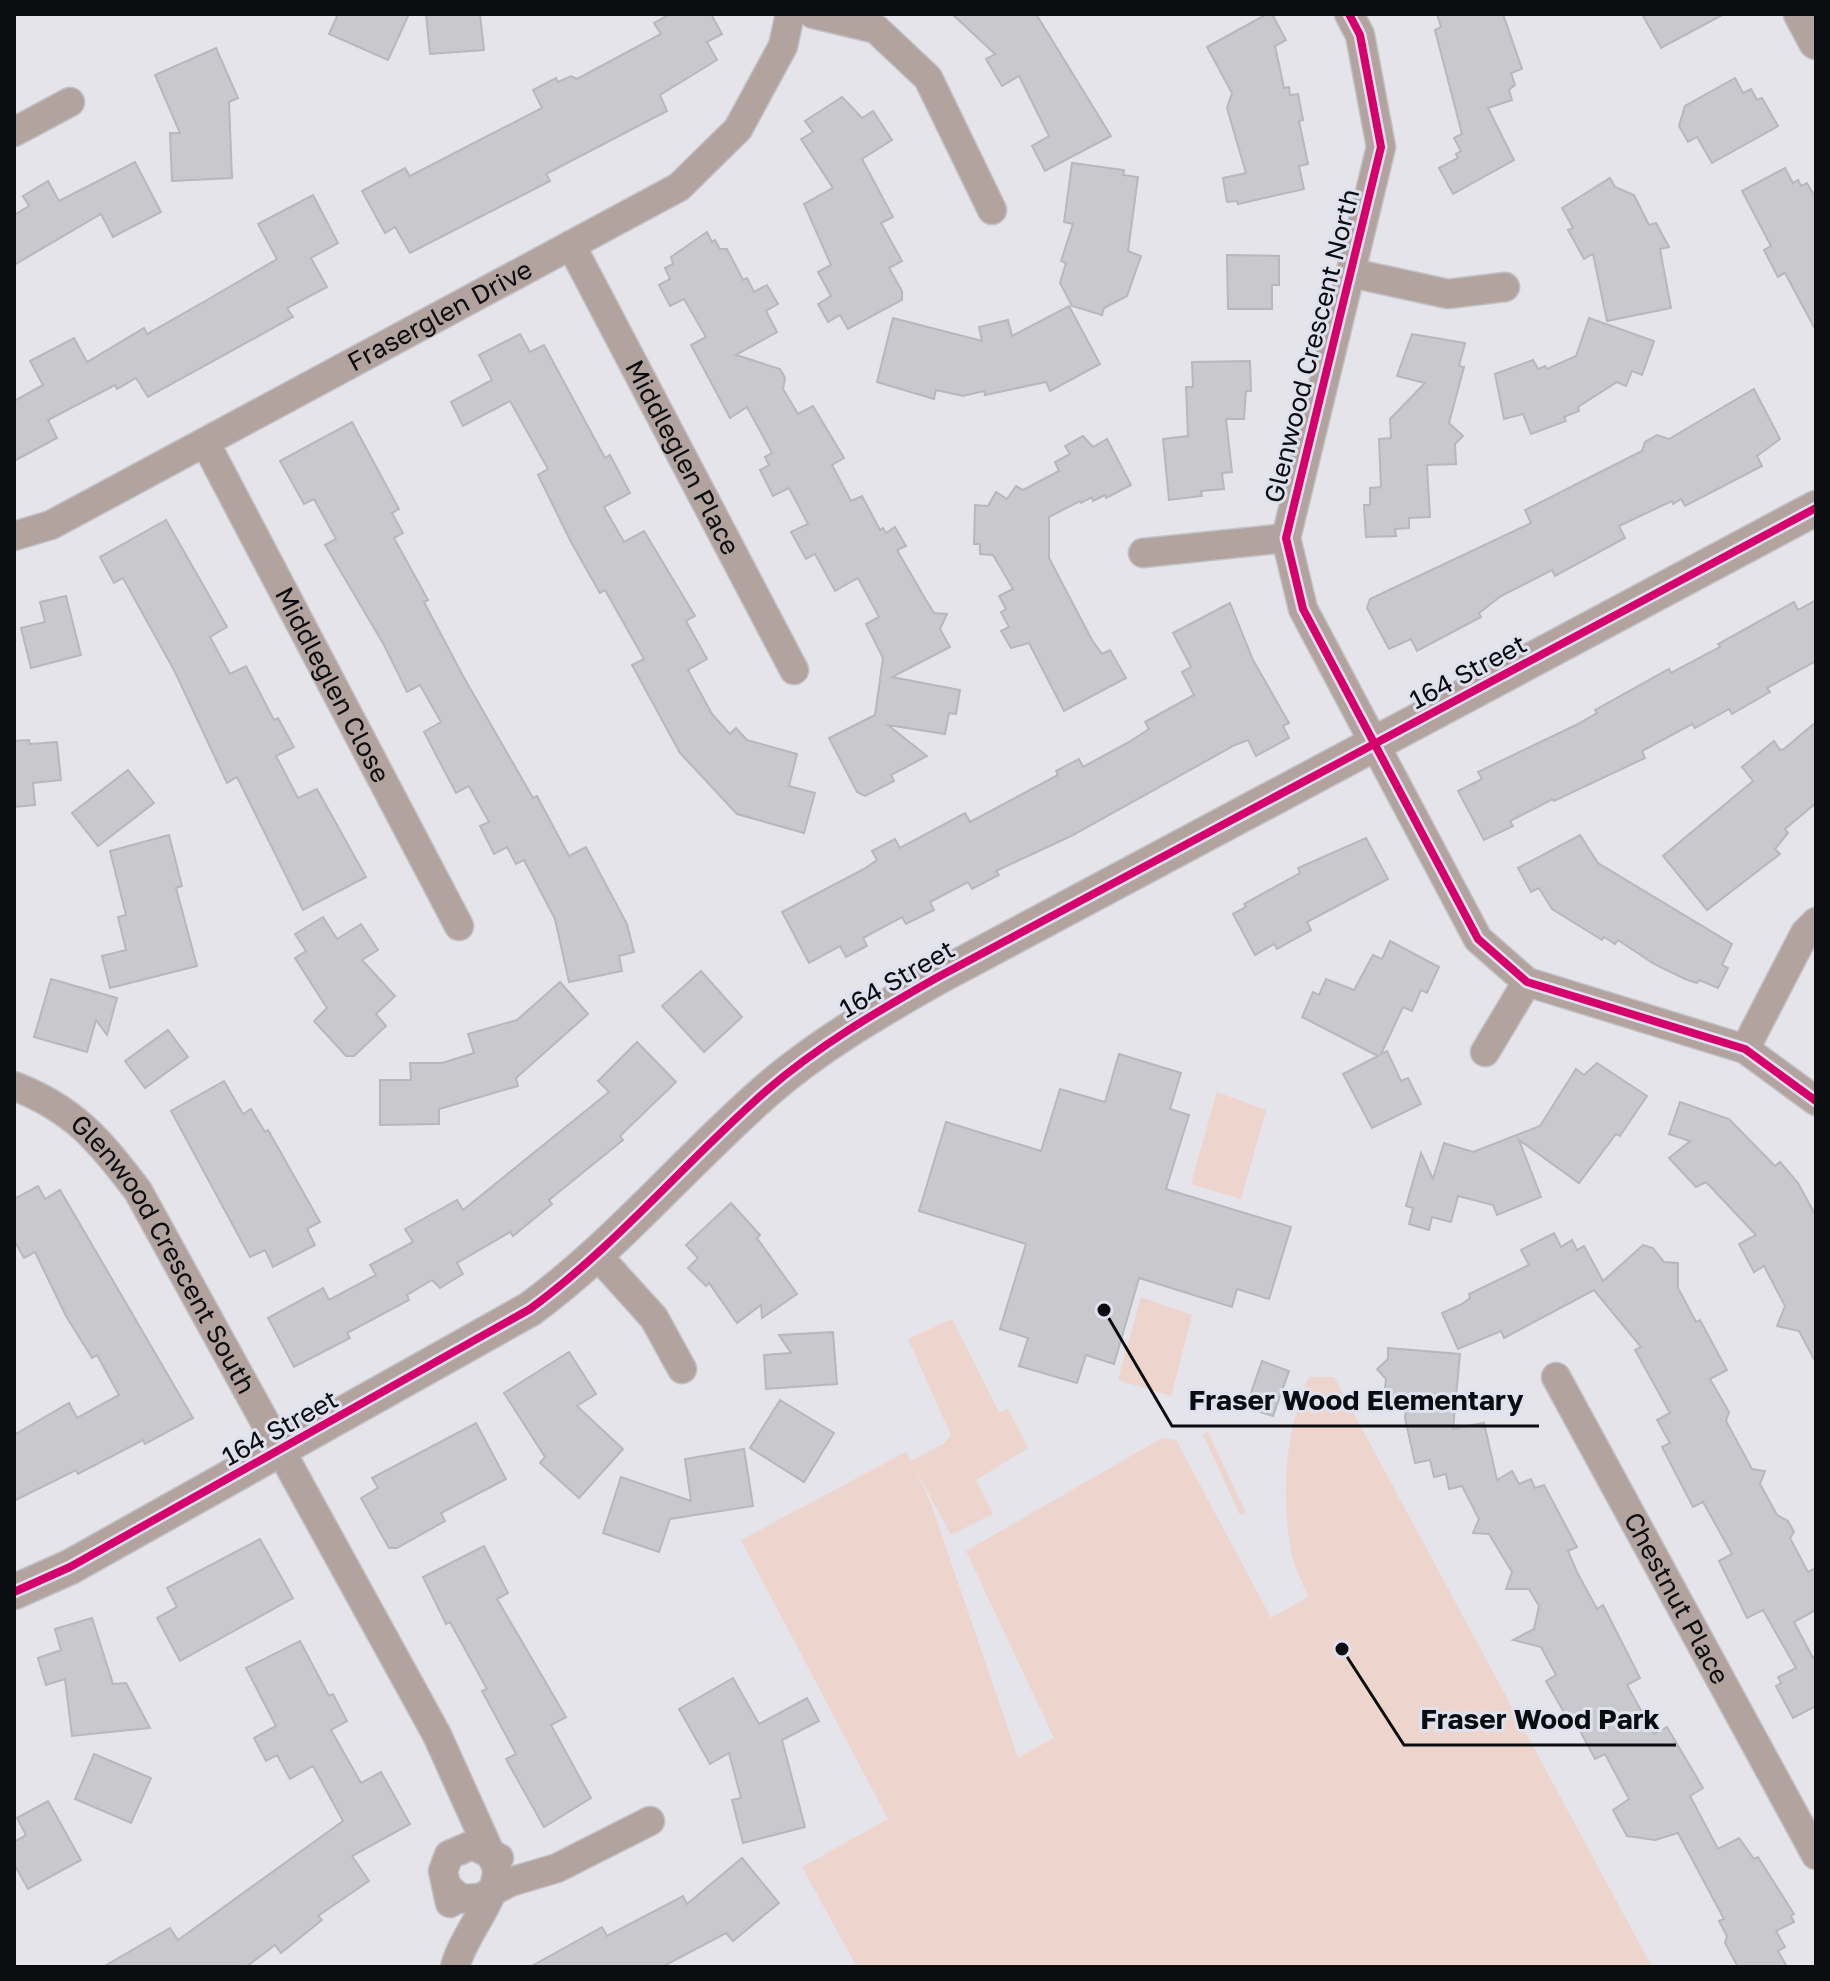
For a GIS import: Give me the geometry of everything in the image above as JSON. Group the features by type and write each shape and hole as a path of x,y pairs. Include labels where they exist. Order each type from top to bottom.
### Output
{"street":[{"name":"Fraserglen Drive","path":"14,536 51,525 206,444 679,187 738,129 783,46 790,14"},
{"path":"813,14 876,29 928,78 992,210"},
{"name":"Glenwood Crescent North","path":"1349,14 1360,35 1381,147 1286,538 1303,609 1478,939 1527,982 1745,1049 1816,1101"},
{"path":"1801,14 1816,42"},
{"path":"14,132 70,102"},
{"name":"Middleglen Place","path":"571,245 794,670"},
{"path":"1352,273 1448,294 1505,287"},
{"name":"Middleglen Close","path":"206,444 459,926"},
{"name":"164 Street","path":"14,1592 70,1567 530,1309 598,1256 764,1093 846,1031 938,977 1816,508"},
{"path":"1143,553 1286,538"},
{"path":"1745,1049 1805,933 1816,922"},
{"path":"1485,1052 1527,982"},
{"name":"Glenwood Crescent South","path":"14,1086 46,1099 99,1139 138,1191 437,1735 487,1851"},
{"path":"598,1256 654,1318 682,1369"},
{"name":"Chestnut Place","path":"1556,1377 1806,1812 1816,1855"},
{"path":"457,1959 443,1871 461,1795"},
{"path":"447,1887 453,1894 471,1900 557,1868 650,1821"},
{"path":"449,1855 463,1846 487,1851 509,1864 541,1872"},
{"path":"457,1959 497,1877 494,1859 487,1851"}],"shaded area":[{"path":"1217,1092 1266,1110 1241,1199 1191,1184"},
{"path":"1141,1297 1192,1315 1171,1396 1118,1380"},
{"path":"952,1319 999,1412 1008,1409 1028,1448 976,1480 993,1514 951,1535 912,1463 930,1501 1018,1758 1054,1738 966,1551 1162,1438 1176,1440 1271,1618 1308,1597 1291,1551 1286,1507 1287,1462 1295,1419 1309,1377 1334,1377 1652,1967 857,1967 802,1867 888,1819 741,1540 906,1452 911,1461 945,1443 951,1435 908,1339"},
{"path":"1208,1432 1246,1513 1240,1515 1203,1434"}],"building":[{"path":"338,14 409,14 388,60 329,34"},
{"path":"426,14 480,14 484,50 430,54"},
{"path":"670,14 711,14 722,34 707,42 717,60 660,95 667,111 546,174 550,181 410,253 395,227 385,233 362,191 405,168 410,176 542,108 533,90 556,78 558,82 571,76 577,79 661,34 654,23"},
{"path":"952,14 1036,14 1111,136 1045,171 1032,146 1049,136 1019,76 1002,86 986,59 995,54"},
{"path":"1272,14 1286,40 1275,46 1284,88 1289,87 1290,95 1298,94 1303,120 1299,121 1308,164 1299,166 1304,189 1238,204 1237,201 1227,202 1223,178 1246,173 1227,108 1232,93 1207,47"},
{"path":"1437,14 1503,14 1522,69 1511,73 1515,85 1509,90 1512,100 1488,108 1514,160 1453,194 1439,168 1458,158 1456,154 1461,151 1454,138 1462,134 1435,30 1441,27"},
{"path":"1642,14 1724,14 1661,48"},
{"path":"216,48 238,98 229,102 232,178 172,181 170,133 180,133 155,75"},
{"path":"1735,78 1743,93 1751,89 1757,100 1762,98 1778,126 1712,163 1697,137 1688,142 1679,126 1685,106"},
{"path":"842,97 862,118 873,111 892,140 862,159 893,217 881,223 902,261 889,268 902,291 902,300 848,329 840,315 828,322 818,304 831,296 818,272 831,265 804,204 833,188 801,139 813,132 805,121"},
{"path":"135,162 161,212 113,237 101,214 14,265 14,215 29,206 23,196 48,181 59,201"},
{"path":"1072,163 1124,170 1123,175 1138,177 1128,251 1141,256 1127,296 1104,308 1102,315 1072,306 1060,283 1066,263 1061,261 1073,224 1064,222"},
{"path":"1785,168 1793,183 1798,180 1801,186 1807,183 1816,199 1816,331 1785,273 1778,277 1764,250 1771,246 1742,191"},
{"path":"1610,178 1615,187 1634,195 1649,225 1656,223 1669,247 1660,249 1671,308 1607,321 1593,254 1584,259 1568,230 1573,228 1562,208"},
{"path":"313,195 338,243 311,258 327,287 287,308 293,317 148,397 136,378 117,389 115,385 48,420 57,438 14,461 14,401 43,385 30,361 74,338 87,362 144,328 147,334 277,259 258,224"},
{"path":"707,232 720,249 727,249 743,280 747,278 754,292 767,285 778,304 766,311 777,332 736,355 780,369 785,378 783,389 798,414 813,406 844,458 832,465 851,501 862,496 880,530 883,528 886,533 895,527 906,546 897,550 926,600 934,613 947,614 940,629 950,647 892,677 960,690 956,714 949,713 945,734 888,725 927,756 891,775 894,781 865,796 857,792 829,738 875,715 883,658 866,624 879,617 858,578 835,591 815,554 806,559 791,532 808,524 789,488 773,496 760,470 769,465 765,457 772,453 747,407 730,418 691,345 706,337 684,299 670,306 659,285 670,279 665,268 673,264 671,257"},
{"path":"1227,255 1279,256 1279,285 1272,285 1272,309 1228,309"},
{"path":"1069,306 1100,364 1050,391 1046,382 985,395 984,391 963,396 936,390 934,399 877,382 893,318 982,341 979,327 1008,320 1012,336"},
{"path":"1589,318 1654,341 1642,375 1632,371 1626,386 1617,382 1578,407 1579,411 1564,417 1566,421 1531,434 1523,414 1504,419 1495,374 1533,360 1538,369 1545,366 1547,369 1576,356"},
{"path":"520,334 530,352 544,345 605,458 610,455 630,493 604,507 624,542 644,531 695,616 686,621 707,659 688,670 712,714 730,734 736,728 747,740 797,754 789,786 815,793 804,833 737,814 680,753 632,665 644,659 605,590 600,593 571,542 538,475 548,469 510,401 463,426 451,402 492,380 479,355"},
{"path":"1412,334 1465,343 1459,366 1464,367 1449,423 1463,436 1455,444 1456,464 1427,465 1430,517 1409,518 1409,528 1395,529 1396,536 1366,537 1364,505 1370,505 1370,488 1381,487 1379,439 1391,438 1390,419 1425,383 1397,376"},
{"path":"1250,361 1251,391 1246,391 1244,419 1226,419 1232,472 1222,473 1224,489 1201,491 1202,496 1169,500 1163,439 1188,436 1186,387 1193,387 1192,362"},
{"path":"1754,389 1780,439 1757,456 1762,466 1685,506 1681,499 1673,504 1672,501 1619,526 1625,538 1555,576 1552,570 1501,596 1479,613 1481,617 1417,651 1411,639 1389,649 1367,608 1370,599 1531,523 1525,510 1642,451 1645,442 1657,435 1669,439"},
{"path":"352,422 399,509 392,513 403,533 394,538 428,600 424,602 463,676 533,798 537,796 569,856 586,847 627,924 634,952 619,956 622,971 569,982 555,919 524,860 516,864 507,847 494,854 480,826 489,822 469,786 456,793 424,732 441,722 420,685 407,692 384,645 325,545 336,539 314,499 304,504 280,461"},
{"path":"1083,436 1093,447 1107,439 1131,485 1106,498 1105,495 1093,501 1092,497 1080,501 1049,517 1049,558 1092,640 1102,654 1110,650 1126,678 1064,711 1029,643 1011,648 1001,631 1009,627 1001,612 1006,609 999,596 1013,589 993,555 980,554 980,544 974,544 975,505 988,506 996,492 1007,499 1016,486 1023,490 1059,471 1055,462 1070,454 1065,446"},
{"path":"166,520 227,627 210,637 230,674 246,666 274,720 278,718 294,747 276,756 298,798 317,789 366,877 303,910 237,777 227,783 175,672 123,578 114,583 100,557"},
{"path":"66,596 81,655 31,668 21,628 45,622 40,602"},
{"path":"1816,600 1816,661 1767,688 1770,692 1732,714 1729,709 1695,728 1692,724 1642,751 1645,758 1553,799 1510,821 1513,826 1484,840 1458,791 1482,779 1478,772 1576,725 1597,713 1595,710 1669,669 1671,673 1720,647 1718,644 1794,602 1798,610"},
{"path":"1230,603 1253,660 1289,723 1283,726 1289,738 1256,756 1248,740 1235,745 1071,836 996,871 999,875 972,889 968,882 930,902 934,910 906,924 902,917 863,938 867,946 846,957 840,946 809,963 782,912 864,869 877,860 872,851 895,839 900,848 965,813 970,822 1058,775 1056,771 1079,759 1083,767 1149,729 1145,722 1194,695 1182,672 1191,667 1173,633"},
{"path":"1816,722 1816,803 1785,829 1788,833 1775,849 1780,854 1707,910 1663,856 1753,781 1742,767 1774,741 1780,750 1784,749"},
{"path":"29,740 30,744 57,742 61,780 33,783 35,805 14,807 14,741"},
{"path":"128,770 154,803 98,846 72,813"},
{"path":"169,835 182,886 176,888 197,966 110,988 102,956 126,950 118,917 126,915 110,851"},
{"path":"1580,835 1598,863 1732,944 1722,965 1728,968 1718,988 1699,980 1697,983 1685,979 1654,964 1618,940 1615,944 1604,937 1602,940 1552,909 1539,888 1531,892 1518,868"},
{"path":"1366,838 1388,879 1307,922 1311,930 1277,949 1274,944 1255,955 1233,914 1246,907 1244,904 1300,873 1298,868"},
{"path":"323,917 337,939 361,924 378,950 362,960 395,996 376,1014 386,1026 354,1056 346,1056 314,1021 327,1008 295,958 306,951 295,934"},
{"path":"1390,941 1439,967 1427,993 1421,990 1412,1011 1403,1007 1381,1054 1387,1051 1401,1081 1408,1078 1421,1104 1372,1128 1343,1074 1378,1056 1302,1017 1313,992 1319,995 1326,979 1354,990 1373,955 1382,959"},
{"path":"701,971 742,1017 704,1052 662,1006"},
{"path":"51,979 117,998 107,1035 96,1020 87,1052 34,1037"},
{"path":"560,982 588,1014 516,1078 518,1086 439,1109 439,1124 380,1125 380,1080 411,1080 410,1063 442,1063 474,1053 468,1034 517,1020"},
{"path":"168,1030 188,1057 145,1088 125,1061"},
{"path":"637,1042 676,1082 620,1136 623,1140 549,1200 552,1204 513,1236 510,1232 457,1263 463,1274 440,1288 432,1280 407,1295 409,1300 347,1333 350,1338 294,1367 268,1318 323,1288 329,1300 376,1275 370,1265 413,1242 405,1229 457,1200 463,1210 609,1092 598,1081"},
{"path":"1119,1054 1181,1073 1170,1109 1189,1115 1166,1189 1291,1227 1269,1299 1237,1289 1232,1307 1139,1278 1114,1364 1086,1355 1077,1383 1019,1366 1028,1338 1000,1329 1026,1244 919,1211 946,1122 1041,1151 1060,1089 1105,1102"},
{"path":"1597,1063 1647,1096 1620,1136 1616,1134 1579,1183 1519,1140 1541,1197 1497,1215 1493,1205 1458,1196 1451,1222 1432,1217 1429,1230 1409,1224 1413,1208 1406,1206 1421,1153 1433,1179 1444,1143 1473,1152 1540,1126 1576,1069 1584,1075"},
{"path":"224,1081 243,1114 251,1109 265,1132 268,1130 320,1222 307,1229 315,1245 273,1267 265,1250 250,1257 171,1111"},
{"path":"1680,1102 1729,1119 1775,1166 1780,1162 1798,1183 1816,1216 1816,1363 1799,1331 1777,1326 1785,1306 1764,1266 1754,1272 1739,1244 1756,1235 1706,1182 1696,1187 1669,1158 1690,1141 1669,1134"},
{"path":"38,1186 45,1199 60,1190 193,1418 145,1444 143,1440 78,1474 76,1470 14,1501 14,1435 69,1403 77,1418 119,1395 97,1355 92,1358 66,1316 35,1252 24,1258 14,1240 14,1199"},
{"path":"731,1203 760,1235 757,1238 797,1294 762,1318 761,1305 737,1323 709,1283 706,1286 688,1268 698,1258 686,1245"},
{"path":"1554,1233 1561,1247 1572,1240 1577,1250 1584,1246 1603,1281 1643,1245 1653,1248 1664,1262 1678,1263 1678,1288 1696,1322 1700,1320 1727,1370 1710,1379 1729,1412 1726,1421 1752,1469 1765,1471 1760,1484 1777,1515 1788,1521 1794,1532 1790,1538 1808,1572 1816,1568 1816,1610 1794,1622 1813,1658 1816,1656 1816,1706 1793,1718 1776,1686 1781,1683 1778,1677 1796,1668 1763,1610 1747,1618 1719,1561 1732,1554 1703,1502 1693,1507 1662,1447 1670,1443 1657,1420 1670,1413 1635,1350 1641,1347 1594,1290 1504,1338 1501,1331 1458,1349 1442,1313 1462,1304 1470,1298 1469,1294 1529,1265 1521,1250"},
{"path":"833,1332 837,1384 766,1389 764,1355 791,1353 779,1335"},
{"path":"1388,1348 1460,1354 1453,1429 1484,1423 1497,1480 1512,1471 1519,1484 1531,1479 1535,1488 1544,1485 1577,1547 1568,1551 1577,1572 1597,1609 1603,1605 1640,1678 1627,1685 1654,1734 1667,1727 1703,1788 1690,1796 1718,1849 1739,1838 1754,1859 1758,1857 1794,1914 1791,1916 1794,1922 1776,1931 1785,1947 1778,1951 1787,1967 1738,1967 1725,1943 1727,1936 1719,1921 1724,1919 1678,1833 1655,1840 1627,1836 1613,1810 1629,1799 1605,1754 1595,1759 1570,1712 1565,1714 1546,1681 1556,1675 1541,1647 1513,1640 1534,1629 1539,1606 1529,1589 1506,1589 1512,1572 1489,1534 1473,1533 1479,1519 1462,1486 1449,1489 1446,1474 1434,1477 1430,1460 1415,1463 1405,1418 1407,1401 1384,1396 1386,1379 1377,1369 1388,1359"},
{"path":"569,1352 596,1394 577,1406 623,1449 579,1498 540,1463 545,1457 504,1393"},
{"path":"1262,1361 1289,1371 1273,1416 1246,1407"},
{"path":"780,1400 834,1433 804,1482 750,1448"},
{"path":"476,1423 506,1479 441,1513 445,1521 397,1548 389,1548 361,1498 378,1488 372,1478"},
{"path":"744,1449 753,1506 670,1519 659,1552 603,1533 621,1477 691,1501 685,1459"},
{"path":"260,1539 293,1598 180,1661 157,1618 177,1607 167,1588"},
{"path":"484,1546 508,1593 497,1599 566,1717 551,1725 591,1798 544,1827 506,1759 516,1754 482,1691 487,1689 450,1622 446,1624 423,1577"},
{"path":"92,1618 113,1684 126,1683 150,1728 72,1736 65,1679 46,1685 38,1658 61,1650 55,1629"},
{"path":"300,1641 329,1696 333,1694 347,1721 331,1730 361,1783 381,1772 410,1824 352,1856 369,1881 318,1916 322,1920 281,1953 275,1945 246,1967 103,1967 170,1928 178,1940 343,1821 313,1766 290,1779 277,1755 266,1761 254,1738 276,1726 246,1668"},
{"path":"733,1678 759,1724 807,1698 819,1721 782,1740 805,1827 743,1843 732,1800 741,1798 729,1753 710,1764 679,1709"},
{"path":"94,1754 151,1778 131,1823 75,1799"},
{"path":"48,1801 81,1860 28,1889 14,1864 14,1842 26,1835 17,1818"},
{"path":"742,1858 779,1903 733,1941 726,1933 662,1967 530,1967 602,1927 607,1936 683,1896 687,1904"}],"cycle path":[{"path":"1349,14 1360,35 1381,147 1286,538 1303,609 1478,939 1527,982 1745,1049 1816,1101"},
{"path":"14,1592 70,1567 530,1309 622,1231 766,1091 871,1016 938,977 1816,508"}],"place":[{"name":"Fraser Wood Elementary","path":"1104,1310"},
{"name":"Fraser Wood Park","path":"1342,1649"}]}
